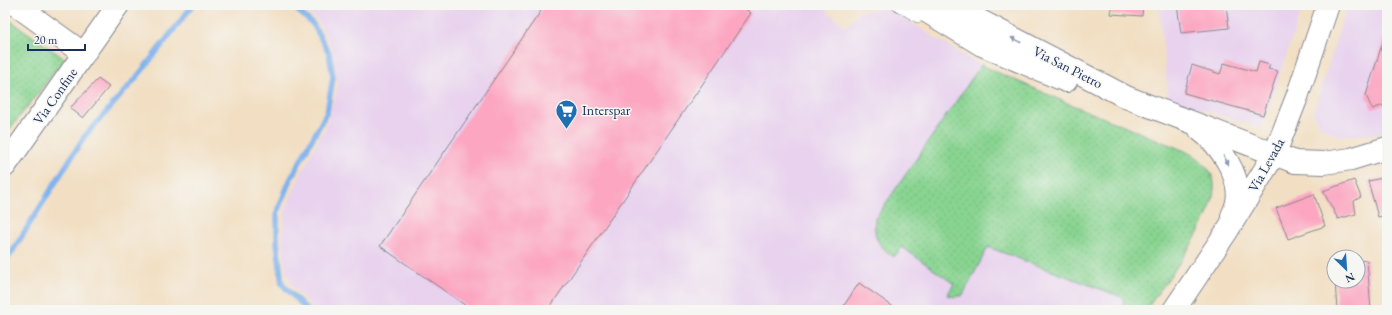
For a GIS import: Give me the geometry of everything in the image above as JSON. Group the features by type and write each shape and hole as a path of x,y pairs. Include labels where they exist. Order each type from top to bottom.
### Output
{"street":[{"path":"16,5 84,54"},
{"name":"Via Confine","path":"5,166 118,5"},
{"path":"916,5 982,45 1064,80 1126,96"},
{"name":"Via Levada","path":"1174,310 1227,231 1275,153 1297,97 1328,5"},
{"name":"Via San Pietro","path":"959,10 1126,96 1189,122 1275,153 1295,162 1324,163 1351,159 1387,148"},
{"name":"Via San Pietro","path":"1189,122 1208,136 1220,149 1236,184 1237,201 1227,231"}],"lane":[{"path":"898,5 967,45 982,45"},
{"path":"937,5 952,13 959,10"}],"shaded area":[{"path":"300,5 820,5 846,27 860,11 888,8 969,59 1067,103 1185,151 1197,158 1208,170 1214,183 1212,202 1205,221 1146,310 315,310 291,284 286,272 282,235 285,210 301,174 327,124 338,86 332,48 318,21"},
{"path":"1159,5 1303,5 1262,128 1168,99"},
{"path":"1347,5 1387,5 1387,132 1382,134 1338,136 1321,127 1313,114"}],"green space":[{"path":"5,17 65,59 5,135"},
{"path":"981,65 1067,103 1185,151 1199,160 1208,169 1214,185 1212,199 1207,215 1199,232 1146,310 1121,310 1124,298 988,247 963,295 956,297 947,295 954,284 902,247 894,257 880,245 875,232 875,219"}],"building":[{"name":"Interspar","path":"545,5 740,5 751,13 548,310 472,310 380,246"},
{"path":"1112,5 1143,5 1142,16 1111,14"},
{"path":"1177,5 1226,5 1229,28 1181,33"},
{"path":"1387,29 1387,104 1372,109 1366,95"},
{"path":"1259,62 1270,65 1268,69 1278,71 1263,115 1184,93 1192,65 1220,74 1224,63 1256,72"},
{"path":"98,79 109,87 83,118 70,108"},
{"path":"1387,177 1387,215 1378,217 1368,181"},
{"path":"1354,180 1361,197 1354,201 1356,214 1338,219 1323,191"},
{"path":"1314,194 1325,226 1288,239 1276,208"},
{"path":"1366,260 1371,310 1337,310 1336,289 1366,289"},
{"path":"859,283 898,310 841,310"}],"waterway":[{"path":"5,263 84,137 137,77 193,5"},
{"path":"291,5 313,24 329,53 333,77 327,112 290,180 277,212 277,242 282,284 307,310"}],"place":[{"name":"Interspar","path":"566,130"}]}
